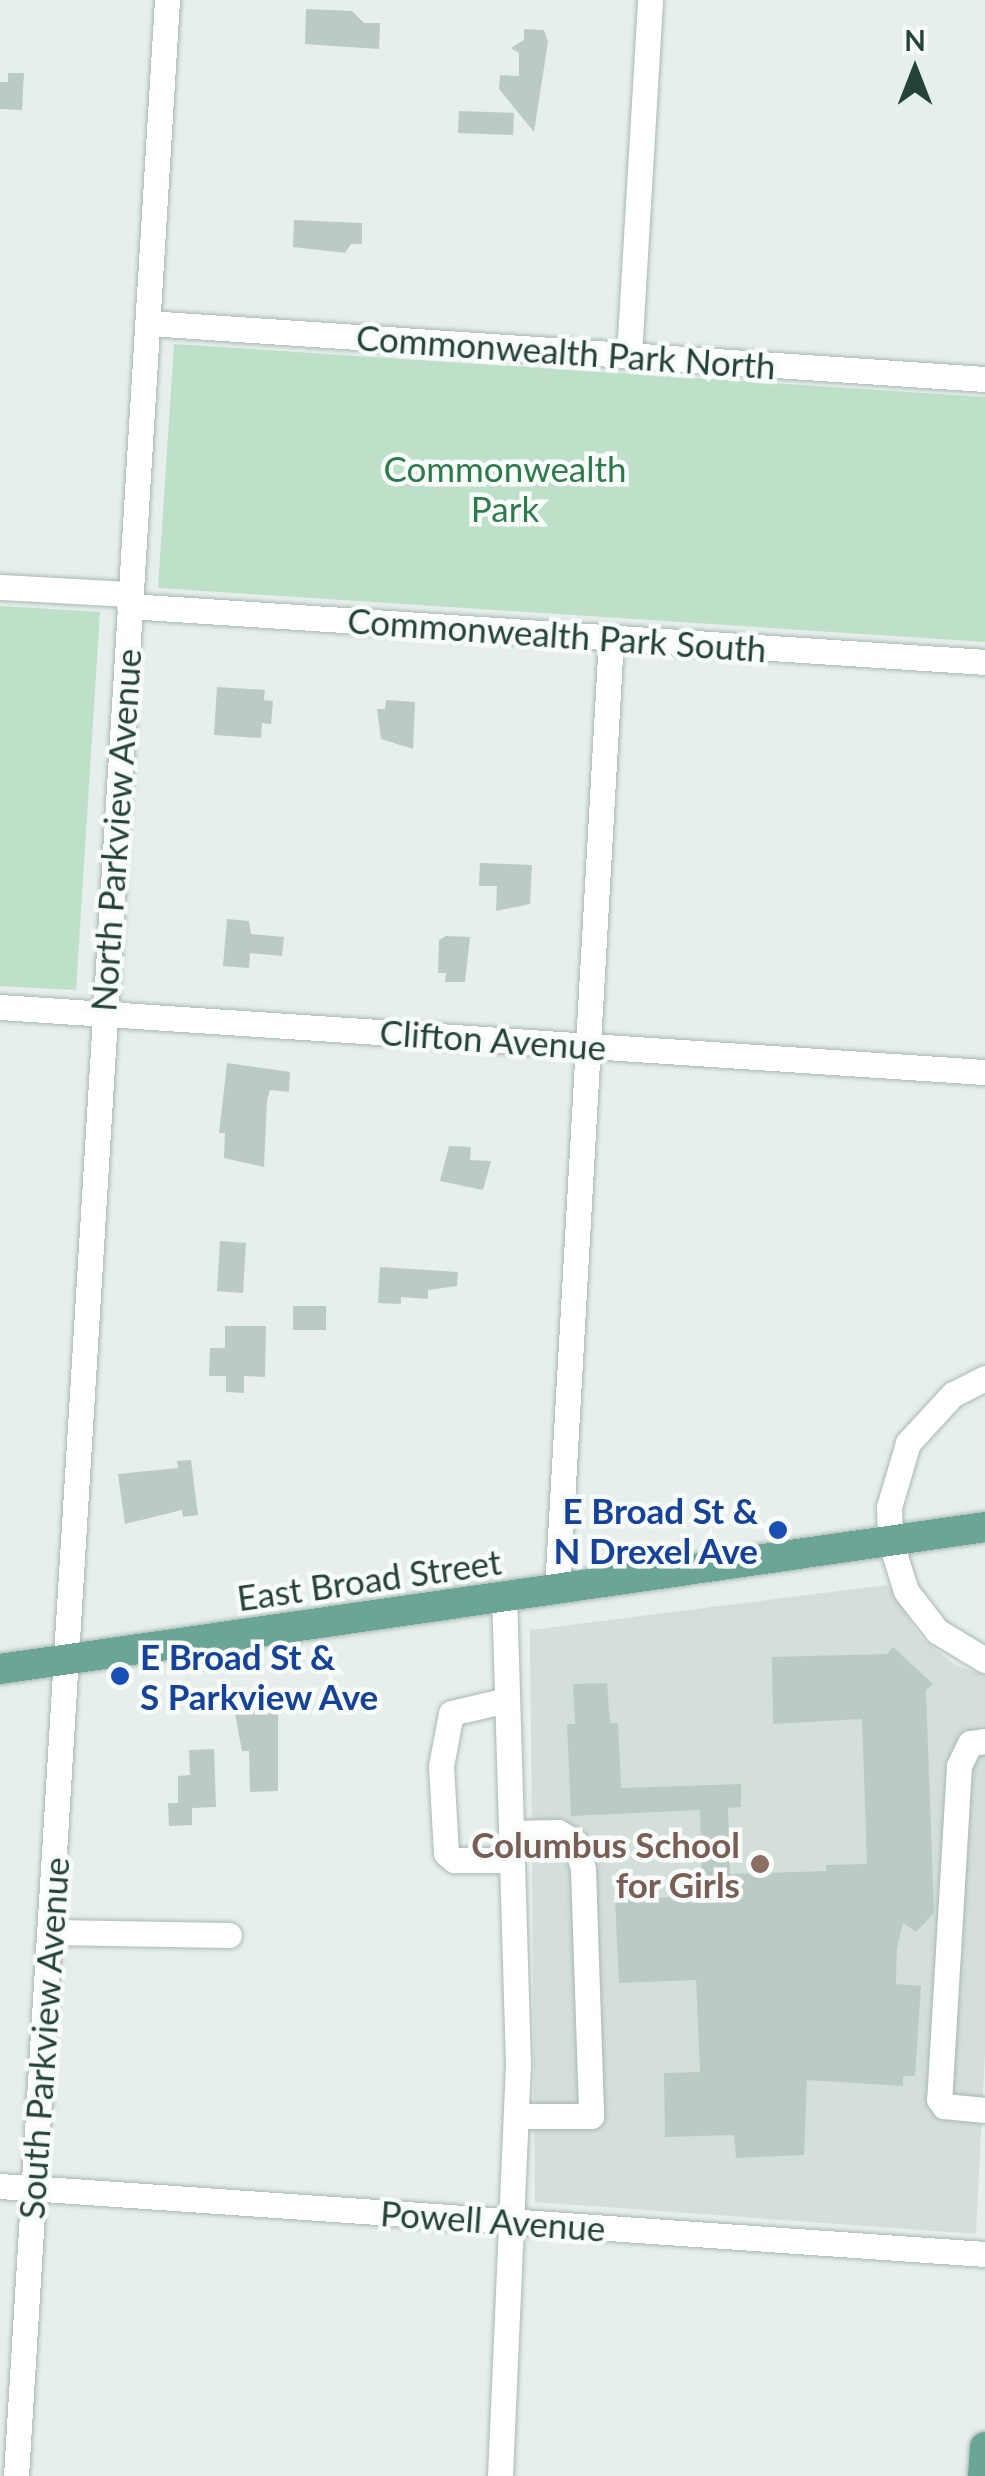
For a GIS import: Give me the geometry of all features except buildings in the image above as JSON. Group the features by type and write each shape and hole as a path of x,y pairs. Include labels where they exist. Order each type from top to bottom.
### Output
{"main road":[{"name":"East Broad Street","path":"0,1669 985,1527"},
{"path":"983,2476 985,2447"}],"street":[{"name":"North Parkview Avenue","path":"67,1660 167,0"},
{"path":"629,355 650,0"},
{"name":"Commonwealth Park North","path":"148,324 985,379"},
{"name":"Commonwealth Park South","path":"0,587 611,638 985,662"},
{"path":"557,1590 611,638"},
{"name":"Clifton Avenue","path":"0,1008 985,1072"},
{"path":"985,1378 953,1394 908,1443 895,1474 890,1540 906,1591 924,1617 958,1648 985,1660"},
{"path":"500,2476 518,2116 504,1598"},
{"name":"South Parkview Avenue","path":"16,2476 67,1660"},
{"path":"506,1700 452,1713 441,1766 446,1852 454,1860 512,1860"},
{"path":"985,1741 970,1743 960,1766 939,2099 944,2106 985,2110"},
{"path":"511,1833 558,1832 576,1844 583,1869 591,2116 518,2116"},
{"path":"50,1932 230,1935"},
{"name":"Powell Avenue","path":"0,2186 985,2254"}],"shaded area":[{"name":"Columbus School for Girls","path":"887,1585 921,1638 957,1666 985,1675 985,2053 976,2234 535,2202 530,1630"}],"green space":[{"name":"Commonwealth Park","path":"174,344 985,397 985,642 158,588"},
{"path":"0,606 100,612 76,990 0,986"}],"place":[{"name":"E Broad St & N Drexel Ave","path":"778,1530"},
{"name":"E Broad St & S Parkview Ave","path":"120,1676"},
{"name":"Columbus School for Girls","path":"760,1864"}]}
